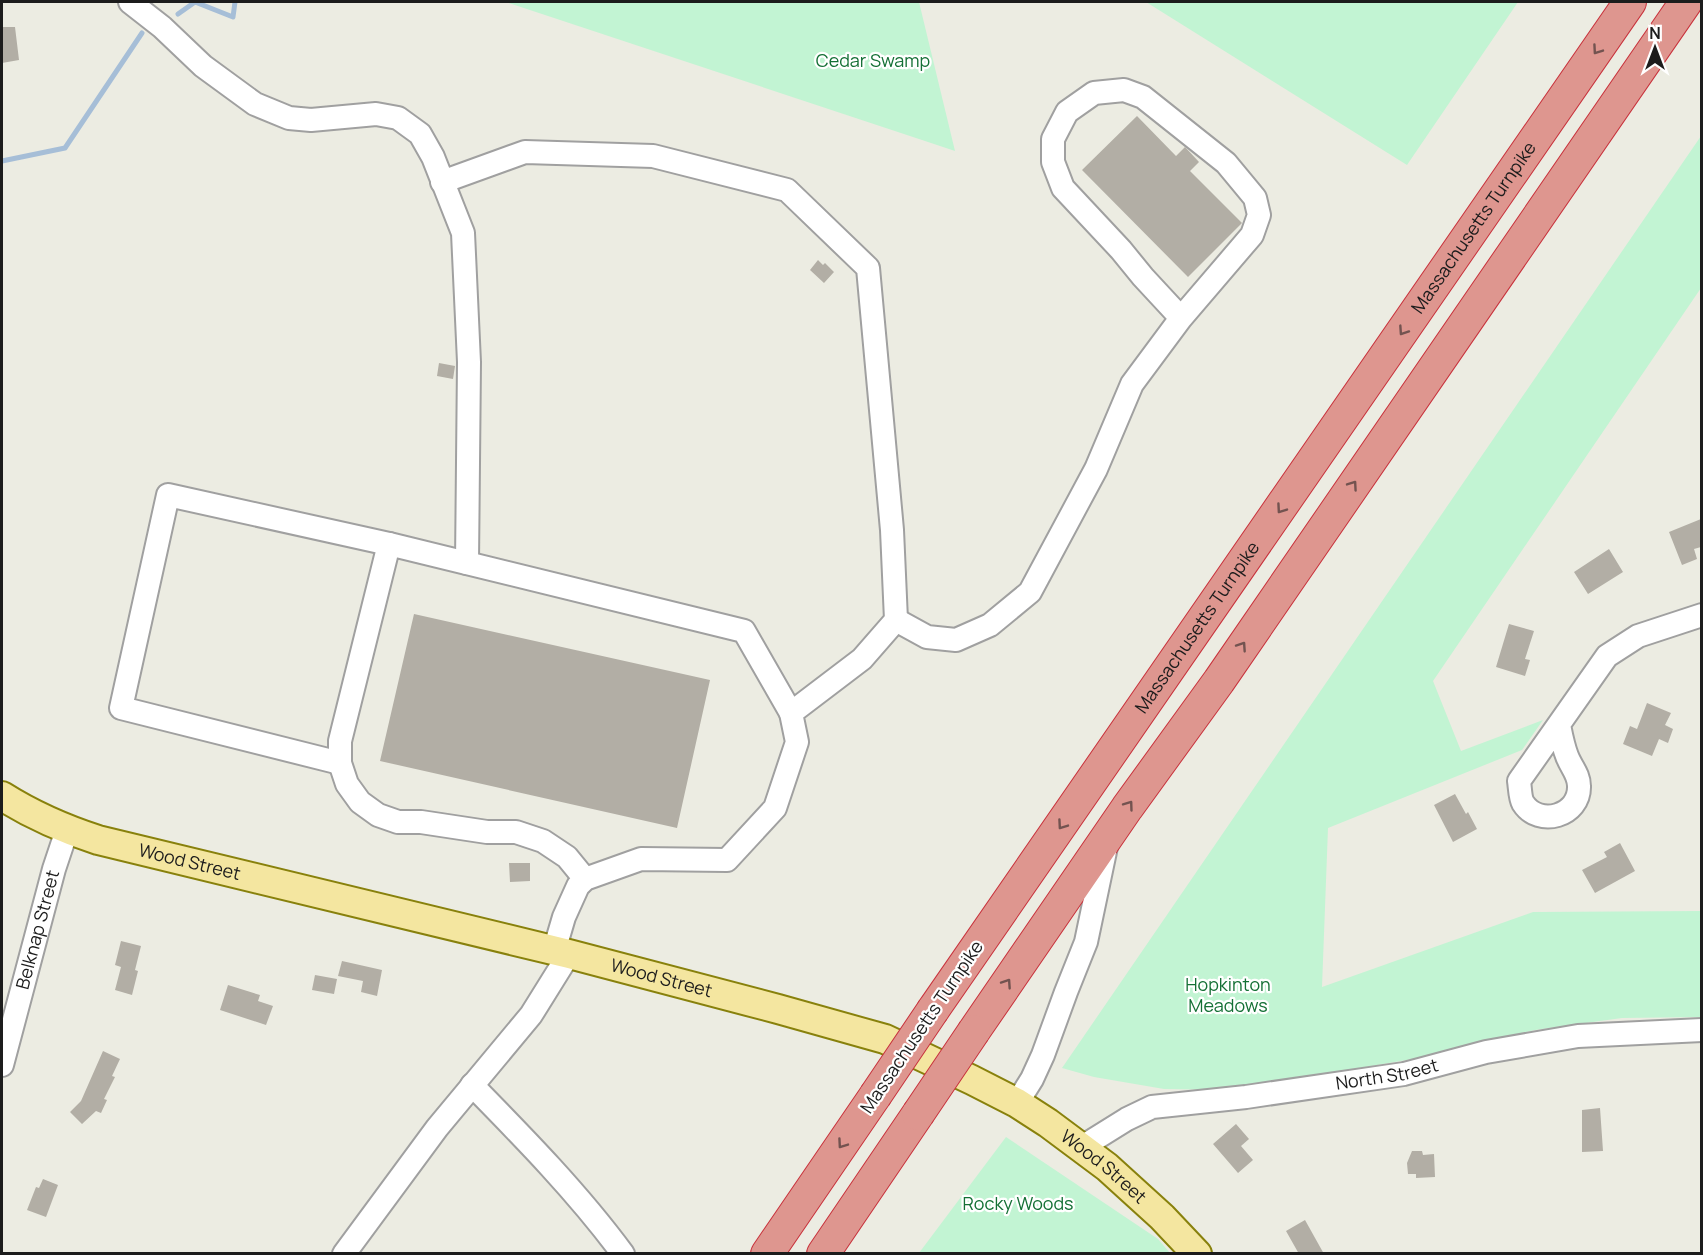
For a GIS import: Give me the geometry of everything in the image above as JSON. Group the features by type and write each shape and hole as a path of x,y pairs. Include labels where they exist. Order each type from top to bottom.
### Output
{"highway":[{"name":"Massachusetts Turnpike","path":"767,1254 933,1010 1630,2"},
{"path":"824,1254 1109,834 1219,681 1686,2"}],"main road":[{"name":"Wood Street","path":"2,796 29,813 67,830 109,843 561,953 777,1008 885,1039 1017,1103 1082,1147 1162,1216 1197,1254"}],"street":[{"path":"130,2 162,27 203,66 255,104 289,118 311,120 376,114 399,118 420,134 433,157 463,233 469,362 467,563"},
{"path":"896,620 927,637 956,640 990,626 1030,592 1096,469 1132,384 1181,318 1252,235 1259,215 1255,198 1226,163 1143,97 1124,90 1094,93 1066,112 1053,138 1053,162 1062,188 1121,249 1181,318"},
{"path":"442,182 525,152 653,156 788,190 868,268 892,530 896,620 862,659 791,713"},
{"path":"340,763 121,708 168,495 389,544 744,631 791,713 797,742 775,808 727,860 641,859 585,879 578,886 564,917 561,953 531,1014 437,1128 344,1254"},
{"path":"389,544 340,741 340,763 347,784 360,802 378,815 399,822 421,822 487,832 516,832 543,841 567,857 585,879"},
{"path":"1559,725 1607,656 1638,636 1701,615"},
{"name":"Belknap Street","path":"2,1065 54,869 67,830"},
{"path":"1017,1103 1043,1055 1086,942 1109,834"},
{"name":"North Street","path":"1082,1147 1127,1119 1152,1107 1404,1074 1486,1052 1578,1036 1701,1030"},
{"path":"472,1084 609,1234 623,1254"}],"green space":[{"name":"Cedar Swamp","path":"506,2 919,2 955,151 922,140"},
{"path":"1146,2 1518,2 1407,165"},
{"name":"Hopkinton Meadows","path":"1701,136 1701,288 1433,681 1461,751 1543,720 1522,750 1328,828 1322,987 1533,912 1701,911 1701,1017 1622,1018 1535,1030 1418,1058 1233,1090 1164,1089 1094,1077 1062,1068"},
{"name":"Rocky Woods","path":"1006,1137 1158,1239 1170,1253 919,1253"}],"building":[{"path":"2,27 15,27 19,60 2,63"},
{"path":"1137,116 1176,156 1185,147 1199,162 1190,171 1242,223 1188,277 1082,170"},
{"path":"818,260 834,272 824,283 810,270"},
{"path":"439,363 455,366 453,379 437,376"},
{"path":"1701,519 1701,547 1694,549 1697,559 1682,565 1669,532"},
{"path":"1609,549 1623,572 1588,594 1574,572"},
{"path":"414,614 710,680 677,828 380,761"},
{"path":"1509,624 1534,631 1525,659 1530,660 1525,676 1496,667"},
{"path":"1647,703 1671,713 1665,725 1673,729 1668,743 1659,739 1652,756 1623,744 1630,726 1637,729"},
{"path":"1455,794 1477,829 1453,842 1434,805"},
{"path":"1620,843 1635,871 1595,893 1582,870 1607,857 1604,852"},
{"path":"509,863 530,863 530,881 510,882"},
{"path":"121,941 141,946 132,995 115,990 121,967 115,965"},
{"path":"342,961 382,970 377,996 361,992 363,981 338,976"},
{"path":"315,975 337,979 334,994 312,990"},
{"path":"228,985 260,995 258,1001 273,1006 266,1025 220,1010"},
{"path":"103,1051 120,1059 112,1076 115,1077 104,1099 107,1100 101,1113 96,1111 82,1124 70,1112 81,1101"},
{"path":"1600,1108 1603,1151 1582,1152 1582,1110"},
{"path":"1236,1124 1249,1139 1241,1146 1253,1160 1238,1173 1213,1144"},
{"path":"1412,1151 1422,1151 1423,1155 1434,1154 1435,1177 1416,1178 1416,1174 1408,1174 1407,1163"},
{"path":"43,1179 58,1185 46,1217 27,1210 36,1187 39,1188"},
{"path":"1305,1220 1324,1254 1299,1254 1286,1231"}],"waterway":[{"path":"178,14 195,2 233,17 235,2"},
{"path":"2,161 65,148 142,33"}]}
